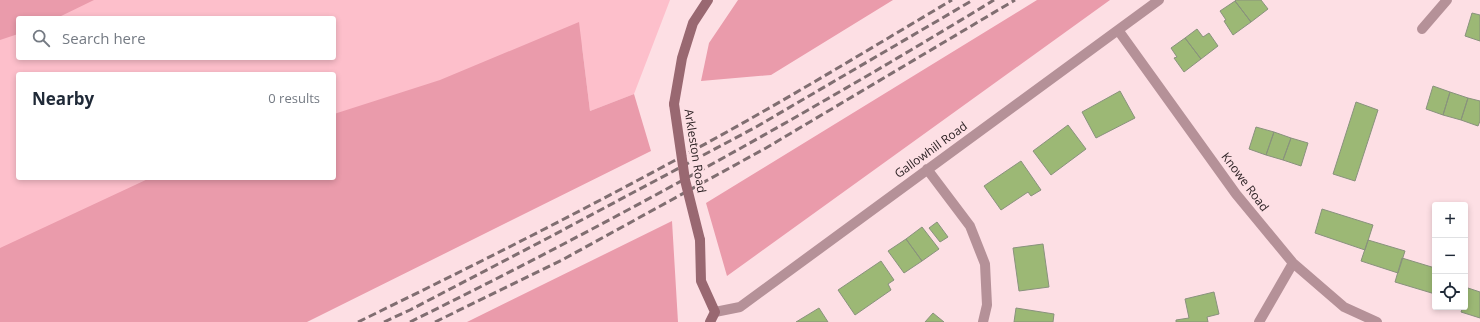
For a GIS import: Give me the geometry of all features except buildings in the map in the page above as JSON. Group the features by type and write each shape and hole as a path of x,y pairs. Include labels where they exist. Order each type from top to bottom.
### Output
{"street":[{"name":"Arkleston Road","path":"708,0 693,23 682,58 674,104 685,180 700,240 701,281 712,317"},
{"name":"Gallowhill Road","path":"712,317 740,307 1159,0"},
{"path":"1422,29 1447,0"},
{"name":"Knowe Road","path":"1118,30 1236,194 1293,263 1344,307 1377,322"},
{"path":"927,170 970,226 985,264 987,305 983,322"},
{"path":"1259,322 1293,263"}],"shaded area":[{"path":"0,0 670,0 634,94 590,111 582,46 336,147 336,72 16,72 16,180 258,180 0,321"},
{"path":"0,0 94,0 61,16 16,16 16,35 0,40"},
{"path":"738,0 893,0 771,75 701,81 709,43"},
{"path":"1037,0 1110,0 727,276 706,203"},
{"path":"579,22 590,111 634,94 651,151 307,322 0,322 0,248 146,180 336,180 336,113 440,80"},
{"path":"672,221 678,322 467,322"}],"railway":[{"path":"358,322 527,238 694,150 791,95 952,0"},
{"path":"384,322 546,239 756,127 973,0"},
{"path":"410,322 558,247 705,168 851,85 994,0"},
{"path":"435,322 562,260 766,148 1015,0"}]}
